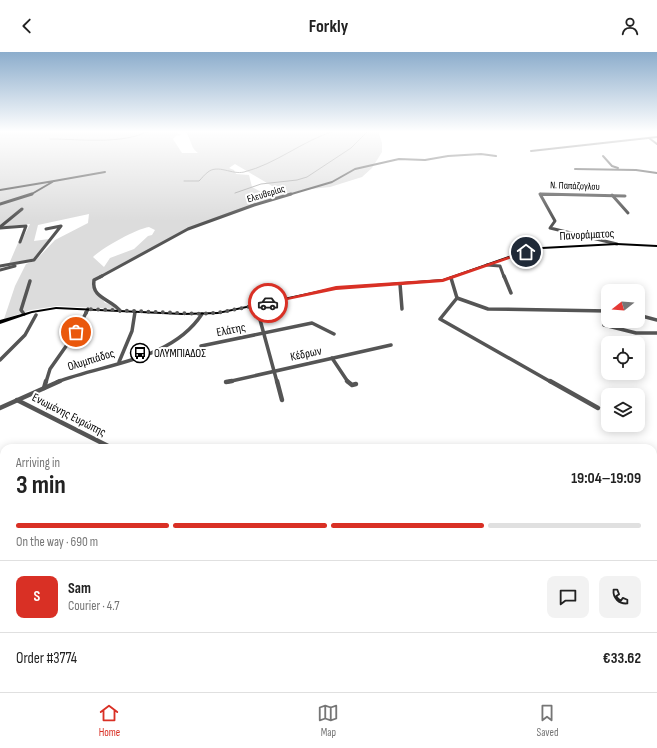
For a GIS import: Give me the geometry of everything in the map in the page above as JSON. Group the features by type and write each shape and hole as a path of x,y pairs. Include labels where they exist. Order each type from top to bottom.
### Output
{"main road":[{"name":"Πανοράματος","path":"0,322 24,314 52,308 202,314 222,312 336,288 400,284 451,278 538,249 617,244 657,246"}],"street":[{"name":"Ελευθερίας","path":"120,311 116,305 106,302 95,290 93,284 94,280 188,229 254,205 332,182 354,169 388,161"},
{"path":"607,161 612,166 626,170"},
{"path":"575,169 626,170 657,173"},
{"path":"0,190 105,172"},
{"path":"0,204 27,197 54,181"},
{"name":"Ν. Παπάζογλου","path":"617,244 550,228 549,227 555,220 540,194 625,196"},
{"path":"612,195 628,213"},
{"path":"0,228 22,209"},
{"path":"0,228 26,226 20,242"},
{"path":"0,266 34,260 62,226 46,229"},
{"path":"0,270 19,263"},
{"path":"487,265 500,266 511,293"},
{"path":"451,278 456,298"},
{"path":"24,314 21,310 30,281"},
{"path":"400,284 402,309"},
{"path":"456,298 488,309 601,311"},
{"path":"456,298 440,318 441,320 598,408"},
{"path":"256,305 282,400"},
{"path":"44,388 50,369 76,332 88,309"},
{"path":"119,362 132,331 135,312"},
{"name":"Ολυμπιάδος","path":"0,408 67,378 119,362 178,340 195,327 202,314"},
{"path":"0,360 27,333 36,315"},
{"path":"645,317 657,320"},
{"name":"Ελάτης","path":"201,346 313,323 334,334"},
{"path":"616,328 636,333 657,333"},
{"name":"Κέδρων","path":"226,382 391,345"},
{"path":"332,358 349,383 352,385 356,384"},
{"name":"Ενωμένης Ευρώπης","path":"17,400 104,444"}],"shaded area":[{"path":"0,161 376,161 372,168 362,177 330,187 302,190 190,227 95,280 92,285 105,303 114,305 116,309 57,306 31,310 4,319 15,286 26,264 36,260 55,240 88,223 89,214 38,225 34,241 49,239 33,260 9,264 18,243 21,242 30,224 0,227","holes":["235,164 272,186 286,190 263,197 261,192 252,187 249,175 236,174 234,170 229,168","149,227 155,230 152,235 148,236 134,249 110,258 104,267 93,257 120,239 136,231"]}],"waterway":[{"path":"184,181 199,181 208,172 216,169 239,173 273,161"},
{"path":"235,193 261,184 297,180 307,177 331,161"}],"way so far":[{"path":"76,332 88,309 179,314 213,314 268,303"}],"place":[{"name":"ΟΛΥΜΠΙΑΔΟΣ","path":"140,353"}],"route":[{"path":"268,303 336,288 443,280 526,252"}]}
